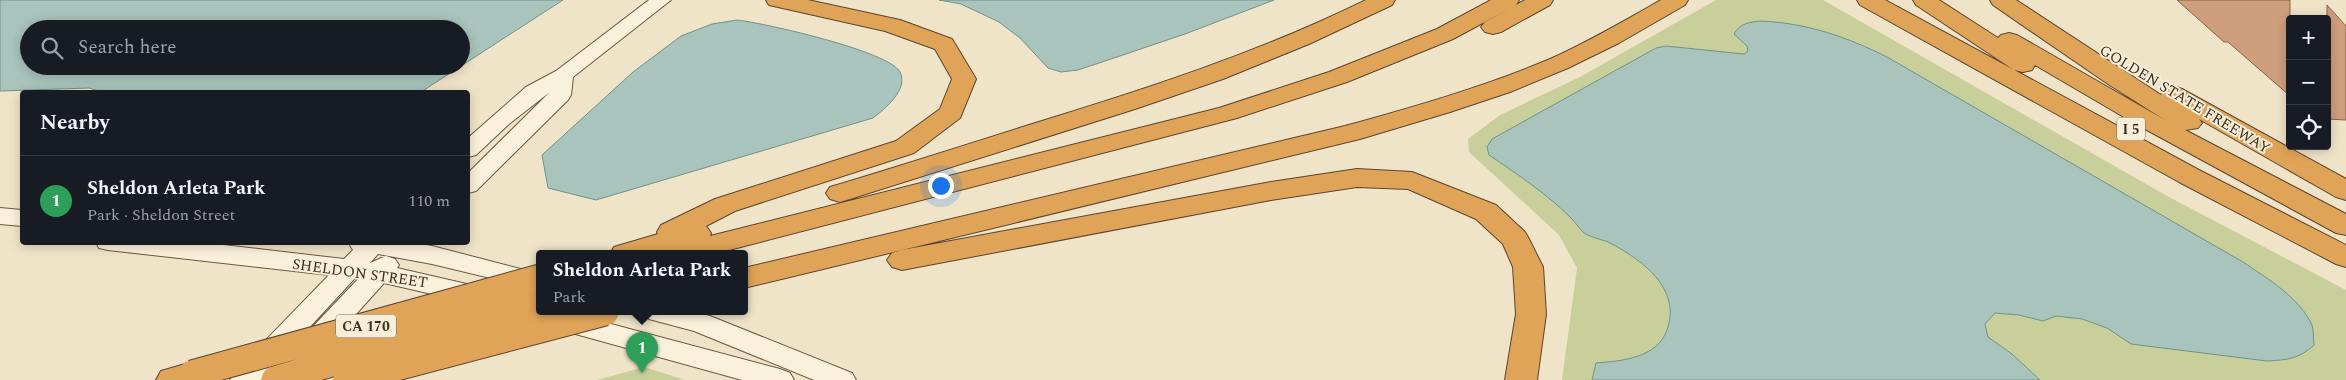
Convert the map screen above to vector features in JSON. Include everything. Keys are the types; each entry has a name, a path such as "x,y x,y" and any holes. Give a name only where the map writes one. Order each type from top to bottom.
{"highway":[{"path":"634,250 725,205 905,147 951,113 964,79 944,44 892,24 777,0"},
{"path":"640,250 843,192 1114,108 1246,61 1314,34 1384,0"},
{"path":"693,250 1228,113 1338,77 1445,34 1508,0"},
{"path":"748,269 1238,125 1352,89 1462,44 1542,0"},
{"path":"748,270 1351,133 1442,106 1512,82 1587,51 1677,0"},
{"path":"1868,0 2188,176 2346,257"},
{"name":"I 5","path":"1924,0 1997,49 2092,107 2346,244"},
{"path":"1946,0 2004,37 2143,118 2346,226"},
{"path":"2001,0 2117,79 2217,139 2346,210"},
{"name":"GOLDEN STATE FREEWAY","path":"2027,0 2131,70 2305,170 2346,190"},
{"path":"748,270 814,277 1086,224 1338,181 1357,178 1412,181 1486,212 1514,239 1528,267 1531,314 1521,380"},
{"name":"CA 170","path":"182,377 536,279"},
{"path":"240,380 536,295"},
{"path":"275,380 351,357 536,307"},
{"path":"347,380 594,315"}],"main road":[{"path":"470,148 500,119 528,97 563,75 661,0"},
{"path":"470,184 560,95 563,75"},
{"path":"0,216 20,218"},
{"name":"SHELDON STREET","path":"135,245 379,272 438,284 536,313"},
{"path":"244,380 348,269 366,245"},
{"path":"281,380 405,246"},
{"name":"SHELDON STREET","path":"405,246 536,281"},
{"name":"SHELDON STREET","path":"544,315 780,380"},
{"path":"670,315 701,323 842,380"}],"green space":[{"path":"1716,0 1823,0 2169,197 2346,290 2346,380 1562,380 1577,268 1559,235 1469,152 1468,139 1500,115 1580,77"},
{"path":"644,367 685,380 597,380"}],"water":[{"path":"0,0 563,0 470,60 470,20 20,20 20,75 447,75 424,90 96,90 89,88 0,91"},
{"path":"939,0 1274,0 1185,34 1078,70 1061,72 1048,68 1020,38 999,22 961,4"},
{"path":"737,20 798,32 874,55 891,64 900,72 902,78 899,92 873,118 596,200 548,188 542,155 633,72 681,36 712,24"},
{"path":"1761,21 1778,22 1826,32 1857,43 1887,57 2243,262 2282,289 2299,306 2312,325 2314,345 2292,358 2267,361 2131,344 2107,328 2082,319 2056,316 2043,321 2019,315 1995,313 1985,324 1988,337 2012,354 2040,380 1592,380 1596,363 1638,356 1655,347 1662,339 1667,330 1670,315 1669,301 1664,288 1645,266 1633,257 1608,242 1591,237 1583,232 1552,201 1489,155 1487,147 1492,139 1656,48 1666,46 1744,54 1748,51 1747,46 1734,34 1736,30 1742,25"}],"building":[{"path":"2177,0 2290,0 2290,15 2286,15 2286,93 2228,42 2224,42"},
{"path":"2327,5 2346,26 2346,120 2331,119 2331,15 2327,15"}],"place":[{"name":"Sheldon Arleta Park","path":"642,373"}]}
